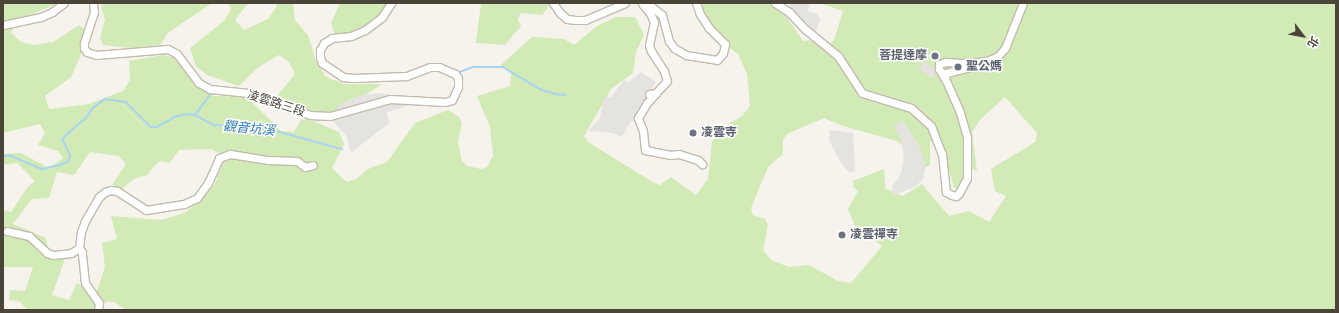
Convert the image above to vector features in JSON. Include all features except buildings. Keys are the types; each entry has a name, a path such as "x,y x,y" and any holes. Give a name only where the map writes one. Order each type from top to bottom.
{"street":[{"path":"3,25 41,17 52,12 64,3"},
{"name":"凌雲路三段","path":"93,3 94,12 84,43 84,48 87,52 96,55 168,49 177,54 199,83 210,89 250,93 310,115 330,116 390,99 445,102 452,100 458,87 458,78 455,74 439,67 430,67 406,76 353,78 343,77 322,63 320,50 324,43 332,38 351,36 365,30 382,17 391,3"},
{"path":"553,3 560,13 567,19 576,20 585,20 625,3"},
{"path":"642,3 652,7 662,15 669,41 674,48 686,55 717,60 724,53 725,44 709,28 700,14 696,3"},
{"path":"642,3 650,13 654,22 649,46 650,51 664,71 667,81 652,93 638,118 643,131 645,150 670,155 679,154 698,160 702,164"},
{"path":"775,3 789,12 805,29 838,56 862,93 911,108 930,126 942,154 946,192 956,196 967,178 967,137 960,112 939,69 939,64 946,62 961,63 987,61"},
{"path":"945,79 946,73 975,66 998,56 1005,48 1022,3"},
{"path":"98,310 99,303 85,283 82,252 79,248 81,232 85,221 99,197 110,190 117,191 146,210 184,204 197,198 208,183 218,158 230,154 269,160 297,161 305,167 313,165"},
{"path":"7,231 29,236 47,253 53,255 71,253 79,248"}],"green space":[{"path":"3,3 58,3 17,21 11,33 21,42 34,45 53,42 79,25 90,35 71,77 45,96 49,109 89,104 123,91 130,80 129,61 163,55 176,58 196,84 213,96 247,97 281,131 294,132 301,120 308,119 339,132 344,144 332,168 347,182 356,179 368,169 387,162 415,123 448,110 459,117 462,123 458,142 462,161 467,166 481,169 487,167 493,155 490,127 477,96 510,86 511,73 501,65 532,37 564,39 574,45 597,26 616,17 635,17 644,35 636,52 633,73 611,89 584,136 588,142 654,183 660,185 671,177 696,195 708,179 712,141 719,130 742,116 750,106 747,74 738,54 714,37 696,3 768,3 783,12 803,41 813,40 823,50 834,40 843,11 820,3 1336,3 1336,310 127,310 114,302 105,302 100,310 28,310 19,301 9,300 10,290 25,291 33,267 3,267 3,210 11,212 27,188 35,181 17,163 3,165 3,154 21,153 49,168 63,158 58,151 38,145 45,133 40,124 3,133","holes":["1005,97 1037,133 1035,142 991,169 995,191 1006,196 989,222 969,211 949,216 922,184 903,196 885,188 884,169 853,181 853,187 858,191 848,209 855,226 882,246 851,283 838,281 809,265 789,267 771,260 763,250 768,225 765,219 753,215 751,208 768,167 783,154 783,140 787,134 824,118 843,126 897,141 917,154 919,171 930,165 930,141 945,154 954,188 965,191 964,167 977,171 972,132 980,120","211,149 221,154 222,165 215,184 201,200 184,213 161,220 111,216 117,239 102,243 105,267 96,294 77,283 69,300 52,295 65,259 49,253 46,238 13,224 32,199 49,198 57,172 74,175 90,152 119,156 126,164 112,185 122,189 134,179 147,175 160,161 170,163 179,150"]},
{"path":"103,3 212,3 168,33 160,45 130,48 103,45 100,38 105,19 101,7"},
{"path":"228,3 248,3 235,20 244,30 268,19 277,6 275,3 293,3 295,20 308,35 316,61 326,77 344,84 382,84 330,117 280,101 278,95 295,74 289,62 279,55 257,68 239,86 207,75 196,66 190,48 224,21 231,9"},
{"path":"340,3 386,3 382,14 360,31 343,35 334,33 331,23"},
{"path":"481,3 548,3 549,6 542,15 520,13 518,20 521,26 505,45 476,43"}],"shaded area":[{"path":"790,3 810,3 807,11 817,14 820,20 816,32 789,8"},
{"path":"924,61 938,71 932,78 919,68"},
{"path":"641,72 656,82 634,118 635,121 630,122 622,137 613,133 588,131 600,118 603,100 607,96 610,98 624,80 628,83"},
{"path":"378,93 390,95 337,112 338,106 348,100 362,95"},
{"path":"391,103 414,104 387,112 389,123 352,152 349,148 347,137 334,122 334,120"},
{"path":"903,121 919,146 926,166 923,179 915,187 893,195 892,187 901,174 904,158 901,140 894,126"},
{"path":"830,130 853,133 855,171 850,173 841,163 829,140"}],"waterway":[{"path":"460,72 473,67 503,67 540,89 555,94 566,95"},
{"path":"195,115 210,95"},
{"name":"觀音坑溪","path":"3,157 9,155 42,169 60,165 69,161 70,156 63,141 64,137 86,118 93,108 105,99 126,102 151,127 157,127 175,117 186,114 195,115 214,125 269,129 342,149"}],"place":[{"name":"菩提達摩","path":"935,56"},
{"name":"聖公媽","path":"958,67"},
{"name":"凌雲寺","path":"693,133"},
{"name":"凌雲禪寺","path":"842,235"}]}
